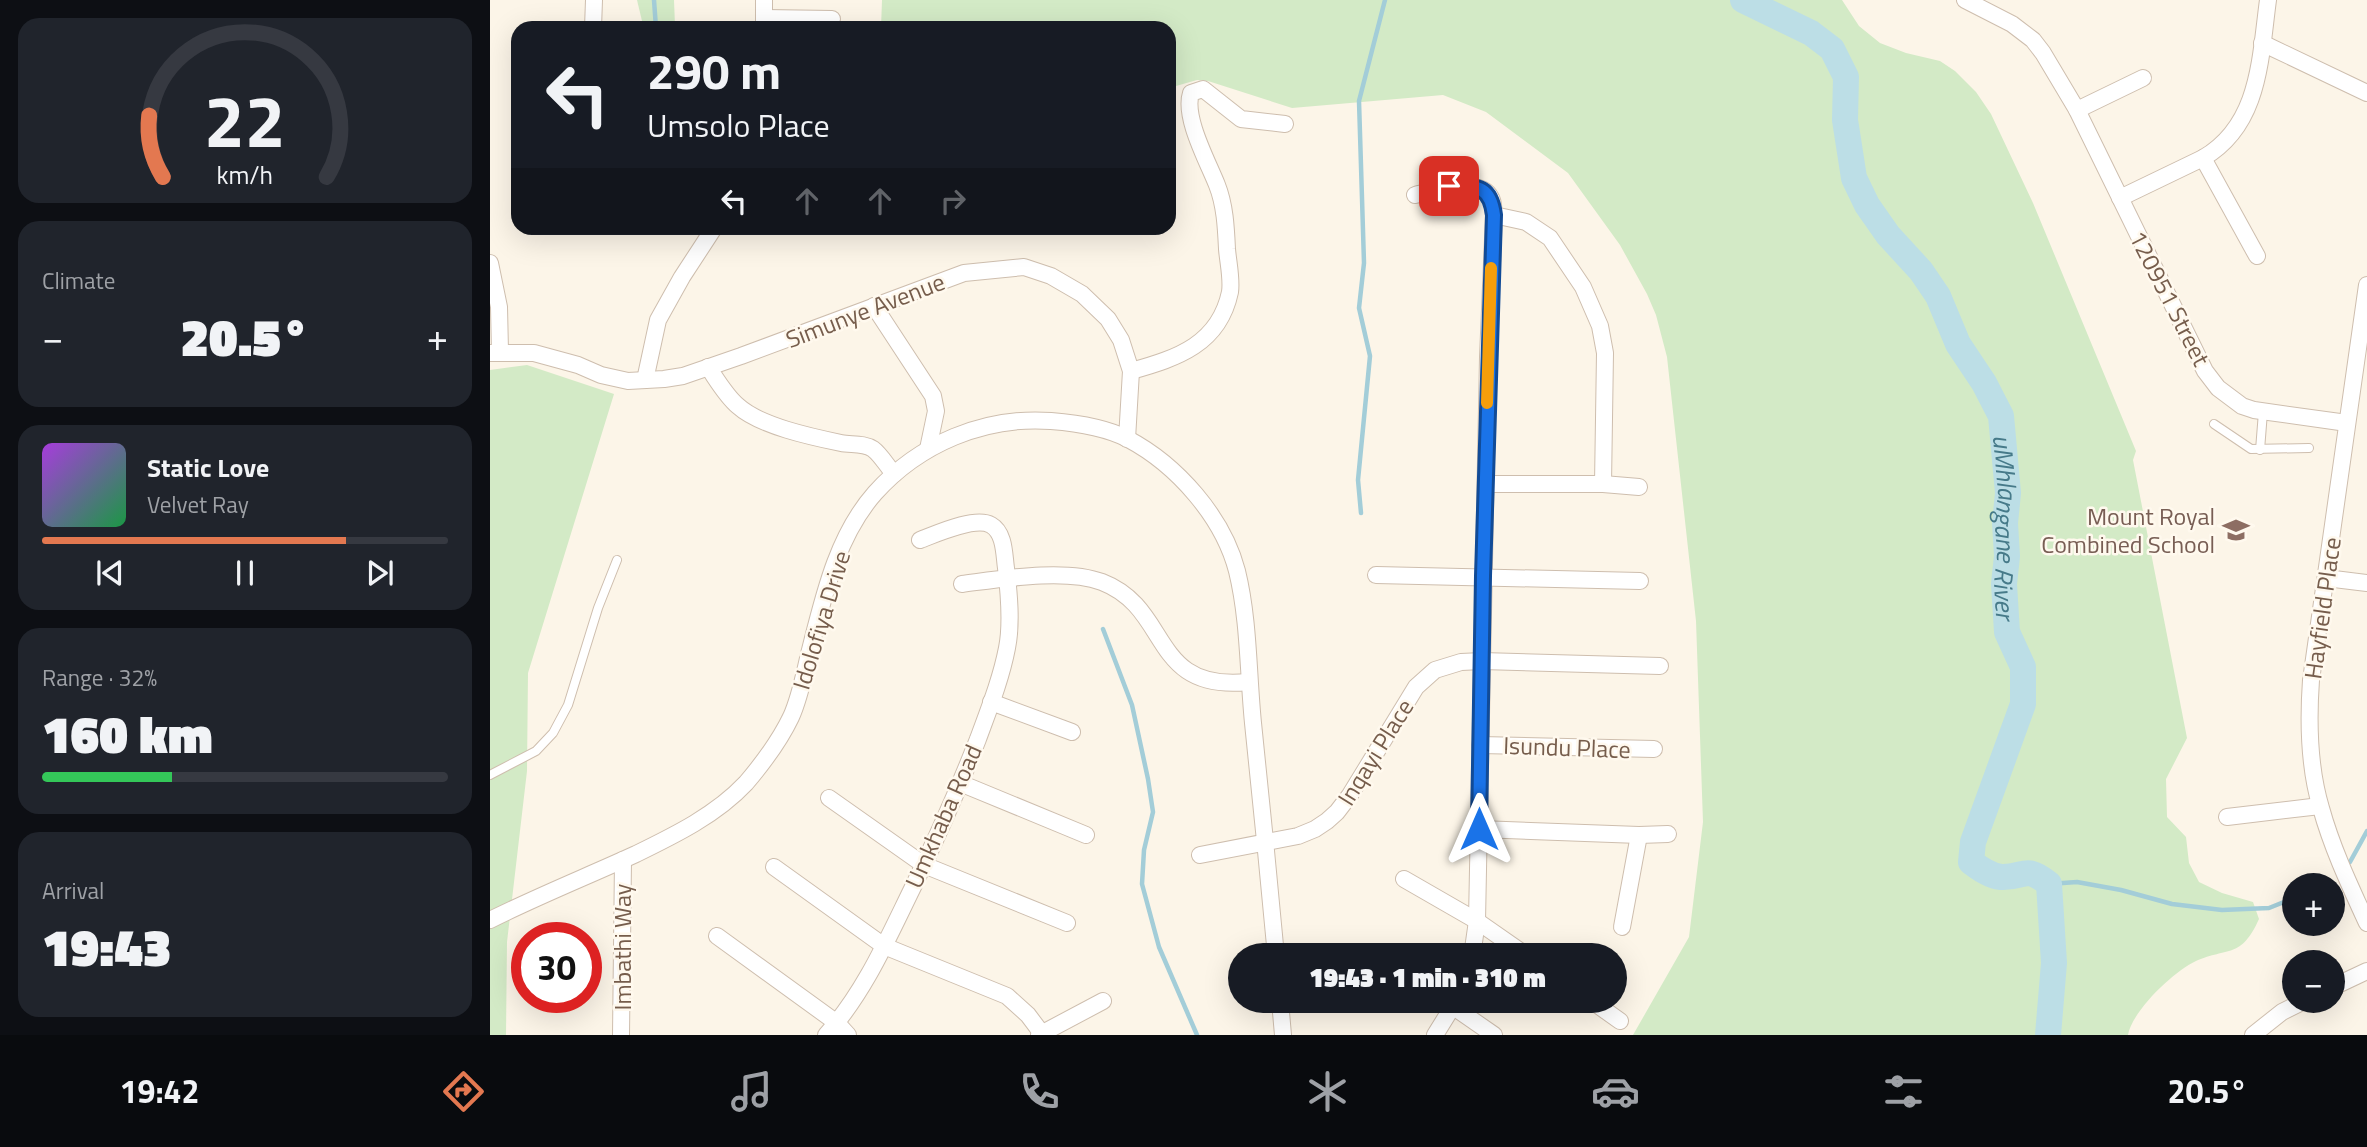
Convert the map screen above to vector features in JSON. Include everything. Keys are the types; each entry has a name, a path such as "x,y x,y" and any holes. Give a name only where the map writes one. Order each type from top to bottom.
{"street":[{"path":"593,21 594,0"},
{"path":"764,0 764,21"},
{"name":"120951 Street","path":"1965,0 2012,24 2033,40 2077,110 2206,371 2218,387 2242,406 2263,412 2347,423"},
{"path":"2119,198 2203,158 2223,144 2243,120 2254,88 2268,0"},
{"path":"798,21 832,19"},
{"path":"2262,43 2367,93"},
{"path":"2077,110 2143,78"},
{"path":"1131,371 1165,362 1203,342 1222,318 1230,289 1222,201 1190,110 1191,93 1203,89 1241,119 1285,124"},
{"path":"2203,158 2257,256"},
{"path":"1415,195 1449,186 1482,190 1492,199 1494,215 1483,576 1477,921 1474,943"},
{"path":"1494,215 1525,222 1550,238 1583,288 1600,326 1605,353 1603,484"},
{"path":"645,380 658,320 709,235"},
{"path":"490,263 495,352"},
{"name":"Simunye Avenue","path":"495,352 534,353 628,381 683,376 964,273 1024,267 1051,276 1082,293 1108,320 1121,340 1131,371 1127,439"},
{"name":"Hayfield Place","path":"2367,285 2310,698 2313,761 2320,806 2367,923"},
{"path":"874,306 933,396 936,411 928,449"},
{"path":"708,367 729,397 752,415 796,431 838,442 868,446 874,449 894,474"},
{"name":"Idolofiya Drive","path":"490,920 668,838 709,815 744,785 772,750 791,716 804,679 838,555 854,522 872,497 894,474 928,449 971,430 1025,421 1085,425 1127,439 1183,480 1215,520 1227,541 1237,571 1245,633 1275,943"},
{"path":"1486,484 1603,484 1639,487"},
{"name":"Umkhaba Road","path":"831,1029 884,946 924,865 992,702 1008,645 1007,579 1001,537 992,525 971,523 920,540"},
{"path":"962,584 1069,575 1102,582 1132,602 1150,623 1175,661 1188,673 1213,682 1248,681"},
{"path":"1376,575 1640,580"},
{"path":"2326,578 2367,583"},
{"name":"Inqayi Place","path":"1200,855 1298,836 1327,821 1350,795 1416,687 1435,670 1461,662 1482,661 1660,666"},
{"path":"992,702 1072,732"},
{"name":"Isundu Place","path":"1480,745 1654,749"},
{"path":"960,783 1086,835"},
{"path":"829,798 924,865 1067,923"},
{"path":"2227,817 2320,806"},
{"path":"1479,829 1668,834"},
{"path":"1622,928 1639,835"},
{"name":"Imbathi Way","path":"621,1035 622,860"},
{"path":"774,867 884,946 1007,996 1028,1015 1041,1035 1103,1001"},
{"path":"1404,879 1477,921 1508,943"},
{"path":"717,936 831,1029 848,1035"},
{"path":"2345,982 2367,971"},
{"path":"2253,1035 2282,1012"},
{"path":"1281,1013 1283,1035"},
{"path":"1435,1035 1447,1013"},
{"path":"1465,1013 1494,1035"},
{"path":"1609,1013 1620,1021"}],"lane":[{"path":"2260,450 2263,412"},
{"path":"2214,424 2247,448 2309,448"},
{"path":"490,775 536,751 552,733 568,705 598,608 617,559"}],"green space":[{"path":"637,0 674,0 675,21 642,21"},
{"path":"882,0 1842,0 1859,26 1880,43 1906,53 1940,61 1955,71 1976,92 1991,114 2033,203 2136,451 2133,460 2187,738 2166,779 2167,817 2186,837 2189,863 2199,882 2222,893 2253,902 2259,919 2252,932 2233,950 2196,961 2177,973 2145,1004 2131,1025 2128,1035 1633,1035 1689,937 1703,822 1696,621 1667,357 1656,315 1620,245 1568,173 1486,112 1443,95 1292,108 1208,81 1197,80 1176,86 1176,21 881,21"},
{"path":"527,365 614,394 528,673 527,771 507,942 506,1035 490,1035 490,370"}],"waterway":[{"path":"654,0 656,21"},
{"path":"1361,513 1358,480 1370,356 1359,308 1364,263 1359,101 1385,0"},
{"name":"uMhlangane River","path":"1743,0 1811,33 1832,49 1846,77 1845,120 1854,178 1867,205 1888,235 1921,271 1938,296 1958,344 1984,383 2001,416 2008,493 2004,584 2007,632 2023,667 2023,704 1973,842 1971,862 1997,876 2030,873 2049,884 2054,963 2048,1035"},
{"path":"1103,629 1132,705 1148,779 1153,812 1144,850 1142,884 1159,947 1197,1035"},
{"path":"2350,862 2367,831"},
{"path":"2049,884 2077,882 2121,890 2172,904 2222,910 2269,908 2282,903"}],"slow traffic":[{"path":"1487,403 1491,268"}],"place":[{"name":"Mount Royal Combined School","path":"2236,530"}],"route":[{"path":"1449,186 1482,190 1492,199 1494,215 1486,438 1479,829"}]}
